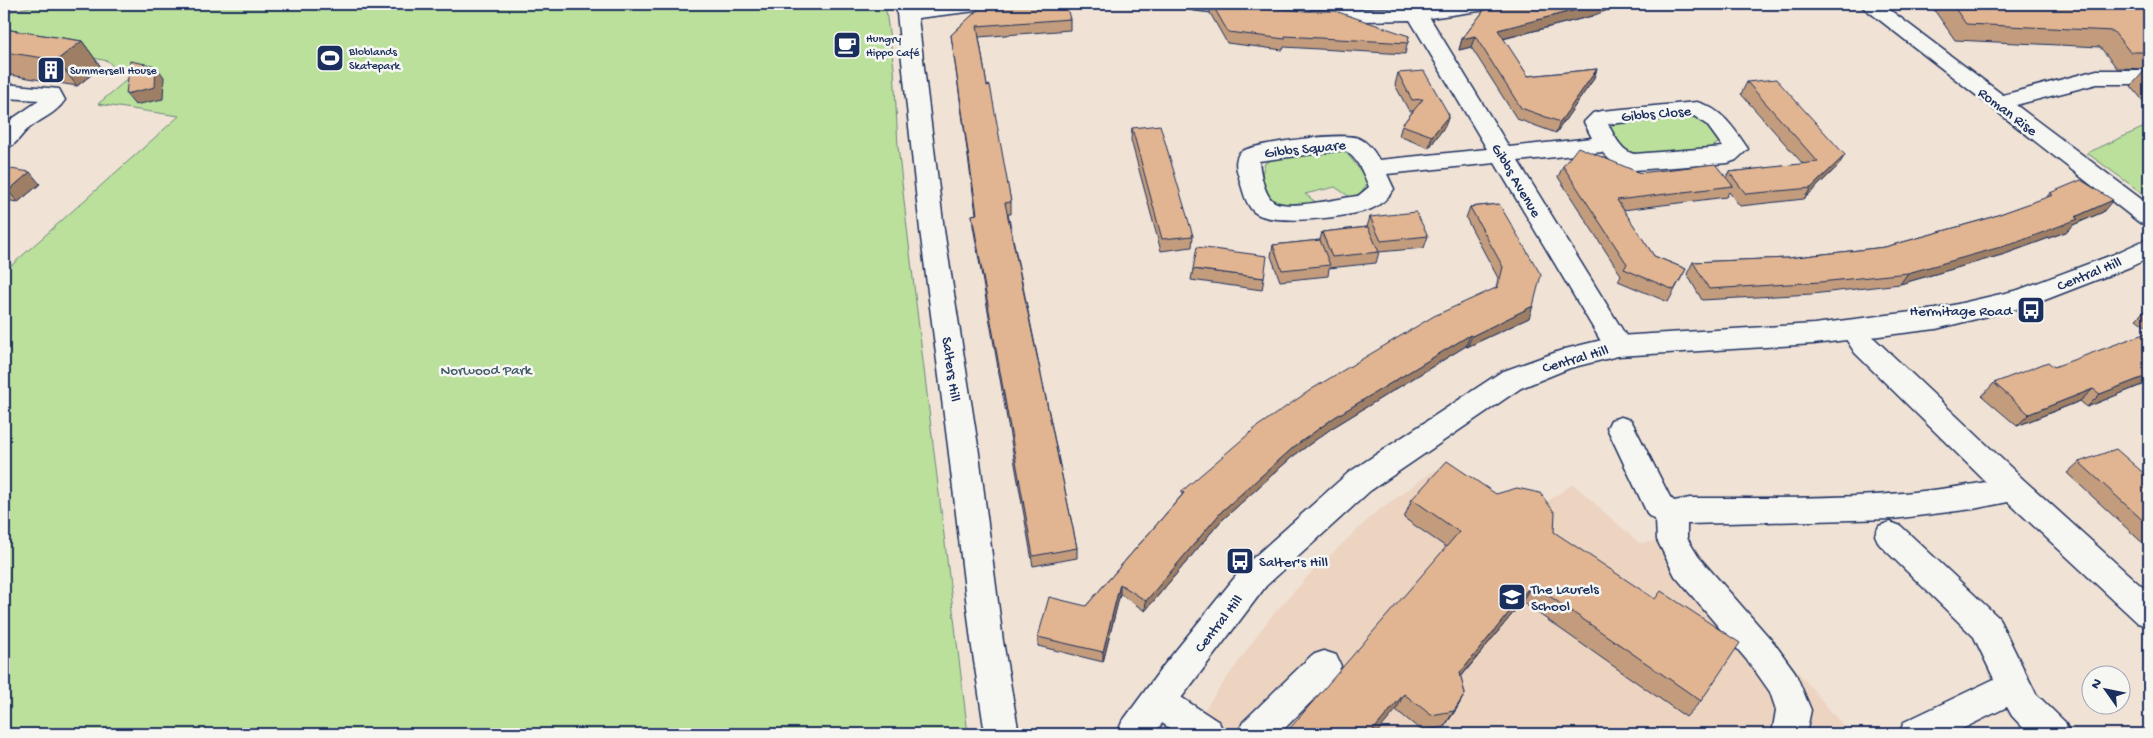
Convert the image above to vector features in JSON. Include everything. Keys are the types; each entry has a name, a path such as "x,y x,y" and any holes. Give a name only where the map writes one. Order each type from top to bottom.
{"street":[{"path":"907,8 984,4"},
{"path":"1194,4 1266,12"},
{"path":"1294,15 1368,16 1417,14 1486,4"},
{"name":"Roman Rise","path":"1869,4 2149,217"},
{"name":"Salters Hill","path":"907,8 932,230 964,446 987,641 1002,734"},
{"name":"Gibbs Avenue","path":"1417,14 1618,346"},
{"path":"1998,103 2097,77 2149,77"},
{"path":"4,91 27,91 53,96 51,103 12,120 4,142"},
{"name":"Gibbs Close","path":"1697,109 1706,112 1724,130 1736,148 1728,155 1634,162 1622,159 1607,144 1595,122 1601,118 1697,109"},
{"name":"Gibbs Square","path":"1346,142 1354,144 1361,150 1373,168 1382,189 1374,197 1363,203 1285,213 1271,211 1262,205 1247,162 1248,156 1255,153 1346,142"},
{"path":"1373,168 1607,144"},
{"name":"Central Hill","path":"1134,734 1255,576 1359,482 1511,380 1564,359 1618,346 1853,330 1936,319 2023,298 2113,264 2149,247"},
{"path":"1853,330 1865,346 2013,489 2149,613"},
{"path":"1622,428 1659,506 1670,516"},
{"path":"1792,733 1793,716 1789,695 1747,634 1680,557 1670,540 1667,526 1670,516 1679,512 1690,511 1792,510 1940,503 2013,489"},
{"path":"1890,535 1986,627 2024,704 2053,734"},
{"path":"1255,734 1324,666"},
{"path":"1916,734 2015,686"},
{"path":"1158,701 1207,734"}],"shaded area":[{"name":"The Laurels School","path":"1435,470 1476,496 1534,511 1573,484 1639,543 1686,538 1850,734 1187,734 1269,619 1308,576 1376,512"}],"green space":[{"name":"Norwood Park","path":"42,4 885,4 894,68 898,146 907,228 968,734 4,734 4,272 179,116 98,104 136,72 116,70 108,61 4,40 4,13"},
{"path":"1692,114 1700,117 1721,141 1712,147 1650,156 1629,152 1622,148 1611,128 1614,124"},
{"path":"2149,125 2149,198 2087,153"},
{"path":"1338,148 1345,151 1367,179 1367,184 1360,194 1350,197 1335,187 1305,194 1317,203 1278,208 1267,202 1262,174 1265,163 1281,156"}],"building":[{"path":"984,4 1066,4 1070,19 977,26 987,86 990,85 1011,202 1005,203 1077,548 1033,556 972,215 977,214 951,35"},
{"path":"1212,4 1305,11 1335,11 1409,36 1408,43 1285,36 1285,39 1228,32"},
{"path":"1489,4 1599,4 1498,30 1528,76 1597,69 1560,122 1521,108 1475,36 1462,39"},
{"path":"1952,4 2149,4 2149,52 2130,52 2113,31 1966,24"},
{"path":"4,29 82,41 57,60 4,52"},
{"path":"130,61 156,66 155,87 126,94"},
{"path":"1424,71 1449,115 1432,136 1402,125 1423,99 1412,100 1398,73"},
{"path":"1776,79 1845,155 1811,188 1746,194 1729,172 1818,162 1747,82"},
{"path":"1160,125 1193,236 1162,239 1132,128"},
{"path":"1578,147 1640,173 1715,164 1733,186 1617,200 1654,256 1686,269 1674,290 1624,269 1627,264 1563,166"},
{"path":"4,168 30,172 8,191 4,190"},
{"path":"2081,180 2113,200 2075,217 2078,219 2015,243 1908,273 1820,282 1709,289 1693,262 1788,258 1885,247 1986,219 2053,195 2050,193"},
{"path":"1499,204 1541,275 1533,306 1472,336 1470,335 1335,417 1295,446 1222,511 1146,601 1120,584 1103,652 1038,637 1049,597 1086,606 1184,493 1182,491 1258,426 1312,389 1434,316 1498,287 1503,267 1470,207"},
{"path":"1416,212 1428,236 1381,241 1370,217"},
{"path":"1368,227 1379,252 1332,257 1322,232"},
{"path":"1320,240 1330,265 1282,270 1273,245"},
{"path":"1197,247 1267,256 1264,278 1193,269"},
{"path":"2149,332 2149,375 2100,394 2093,389 2029,414 1994,383 2048,362 2054,367"},
{"path":"2116,449 2149,478 2149,526 2079,462"},
{"path":"1447,461 1496,494 1517,488 1540,493 1555,513 1554,532 1655,599 1661,591 1740,643 1701,701 1532,584 1460,673 1465,694 1454,711 1431,715 1404,694 1370,734 1285,734 1459,532 1412,499"}],"place":[{"name":"Hungry Hippo Café","path":"847,45"},
{"name":"Bloblands Skatepark","path":"330,58"},
{"name":"Summersell House","path":"51,70"},
{"name":"Hermitage Road","path":"2031,310"},
{"name":"Salter's Hill","path":"1240,561"},
{"name":"The Laurels School","path":"1512,597"}]}
